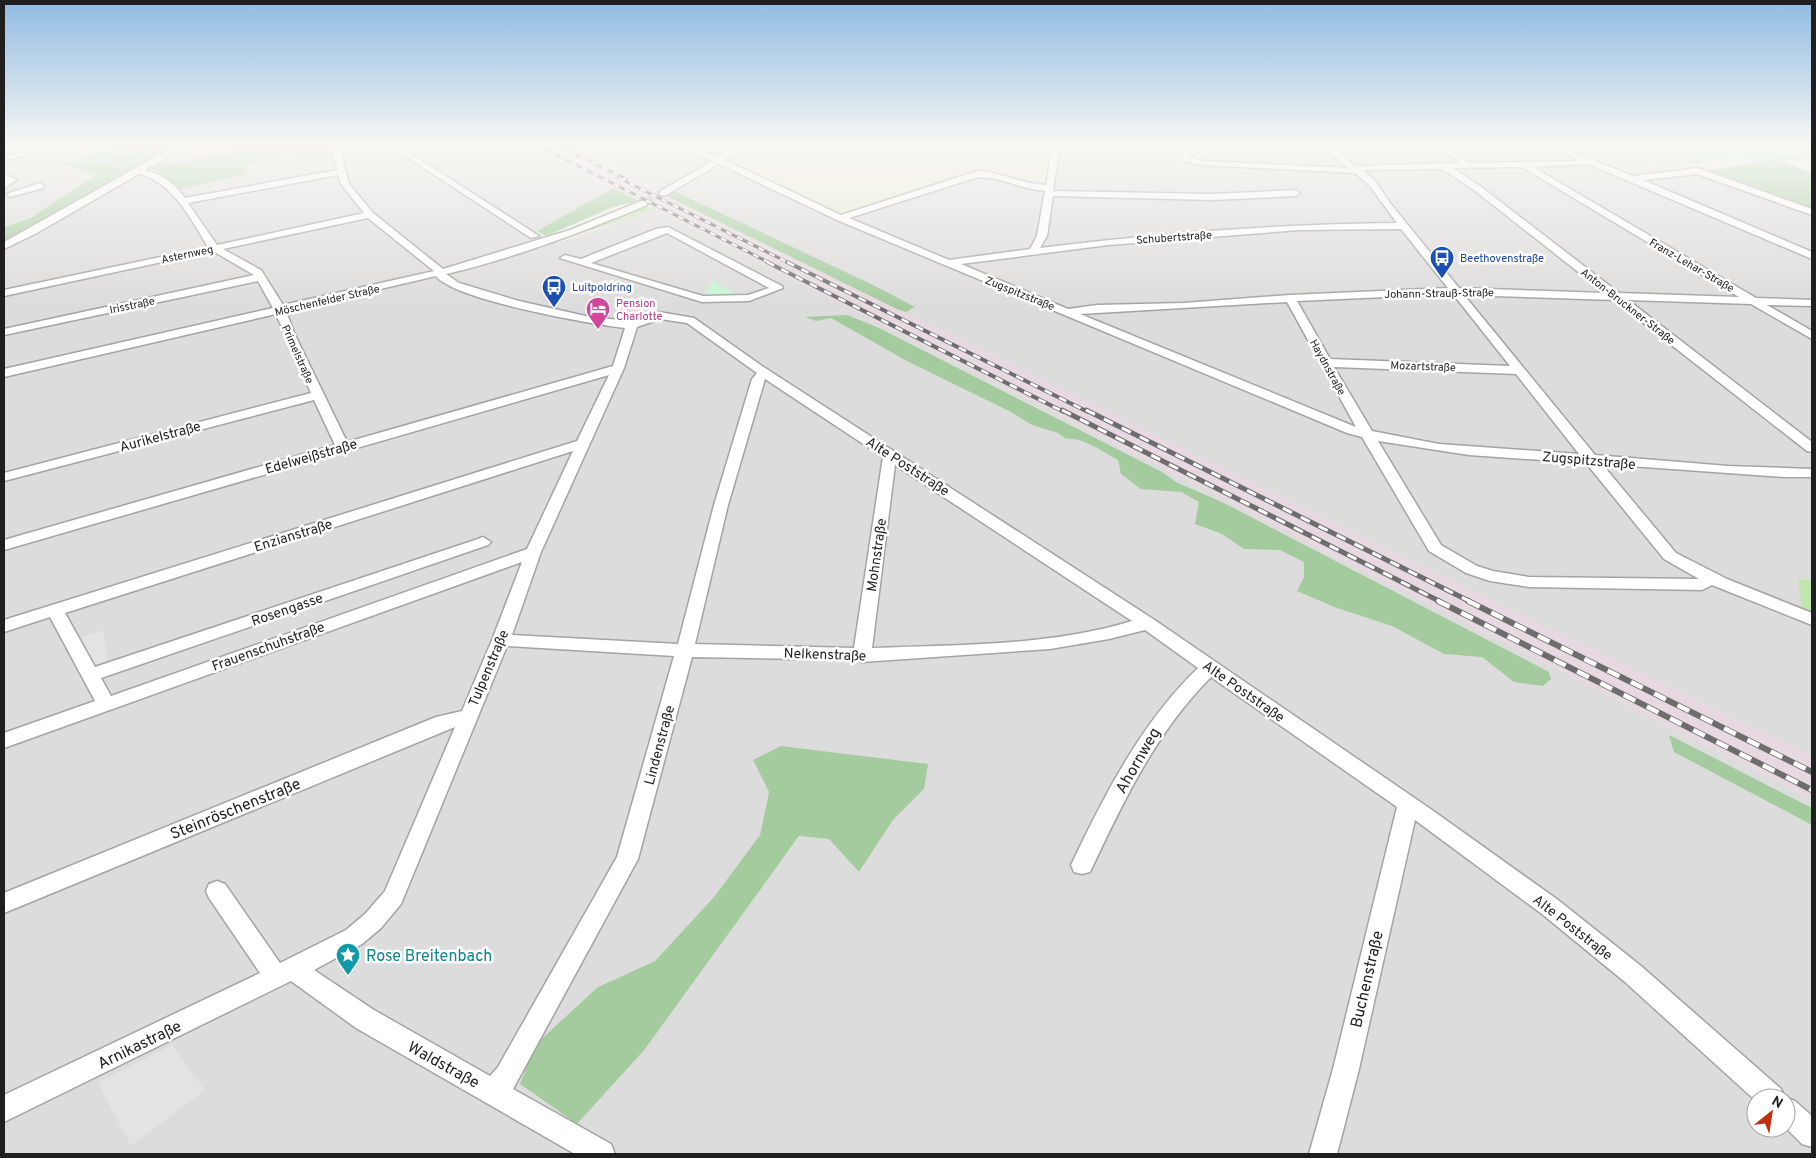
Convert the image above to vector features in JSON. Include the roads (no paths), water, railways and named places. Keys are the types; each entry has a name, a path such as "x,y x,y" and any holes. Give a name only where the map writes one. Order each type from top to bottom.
{"street":[{"path":"4,246 88,200"},
{"path":"183,201 188,200"},
{"path":"358,200 370,215 420,254 445,279 462,288 516,304 590,320 632,325 659,316 671,316 690,320"},
{"path":"473,200 549,252"},
{"name":"Zugspitzstraße","path":"802,200 947,263 1367,435 1408,444 1591,460 1742,472 1812,473"},
{"path":"840,218 896,200"},
{"path":"1033,252 1042,236 1046,200"},
{"path":"1386,200 1456,291 1670,556 1711,578 1812,619"},
{"name":"Anton-Bruckner-Straße","path":"1492,200 1812,448"},
{"name":"Franz-Lehar-Straße","path":"1584,200 1812,336"},
{"path":"1684,200 1812,256"},
{"path":"1779,200 1812,212"},
{"name":"Primelstraße","path":"183,201 214,248 254,269 276,300 279,311 317,395 343,447"},
{"name":"Möschenfelder Straße","path":"4,373 441,273 533,241 610,218 644,203"},
{"name":"Asternweg","path":"4,293 370,215"},
{"name":"Schubertstraße","path":"947,263 1108,242 1288,228 1406,226"},
{"path":"564,258 702,299 749,298 778,288 668,230 659,231 581,263"},
{"name":"Irisstraße","path":"4,332 261,278"},
{"name":"Johann-Strauß-Straße","path":"1067,312 1097,308 1184,306 1290,298 1456,291 1812,303"},
{"name":"Haydnstraße","path":"1290,298 1367,435"},
{"name":"Alte Poststraße","path":"690,320 764,372 1147,623 1408,804 1550,907 1633,974 1761,1088"},
{"name":"Tulpenstraße","path":"283,973 354,937 373,921 392,897 501,640 533,552 618,368 632,325"},
{"name":"Mozartstraße","path":"1327,363 1520,370"},
{"name":"Edelweißstraße","path":"4,545 618,368"},
{"name":"Lindenstraße","path":"494,1092 507,1076 627,859 686,649 721,505 758,379 764,372"},
{"name":"Aurikelstraße","path":"4,477 317,395"},
{"path":"1367,435 1435,548 1453,562 1486,576 1518,582 1627,585 1702,585 1711,578"},
{"name":"Enzianstraße","path":"4,626 582,444"},
{"name":"Mohnstraße","path":"862,656 890,454"},
{"name":"Rosengasse","path":"91,675 483,542"},
{"name":"Frauenschuhstraße","path":"4,741 533,552"},
{"path":"55,610 106,704"},
{"name":"Nelkenstraße","path":"501,640 862,656 964,651 1081,641 1147,623"},
{"name":"Ahornweg","path":"1082,865 1128,773 1158,723 1210,667"},
{"name":"Steinröschenstraße","path":"4,903 443,722 467,717"},
{"name":"Buchenstraße","path":"1323,1154 1346,1069 1408,804"},
{"path":"217,891 270,967 283,973"},
{"name":"Waldstraße","path":"283,973 348,1008 601,1154"},
{"name":"Arnikastraße","path":"4,1108 283,973"},
{"path":"1796,1119 1812,1134"}],"tunnel":[{"path":"644,203 650,200"}],"railway":[{"path":"646,200 770,263"},
{"path":"663,200 787,262"},
{"path":"767,262 1064,412"},
{"path":"787,262 1088,412"},
{"path":"1062,410 1441,602"},
{"path":"1086,410 1471,602"},
{"path":"1438,601 1812,790"},
{"path":"1468,601 1812,772"}],"place":[{"name":"Beethovenstraße","path":"1442,279"},
{"name":"Luitpoldring","path":"554,308"},
{"name":"Pension Charlotte","path":"598,330"},
{"name":"Rose Breitenbach","path":"348,976"}]}
